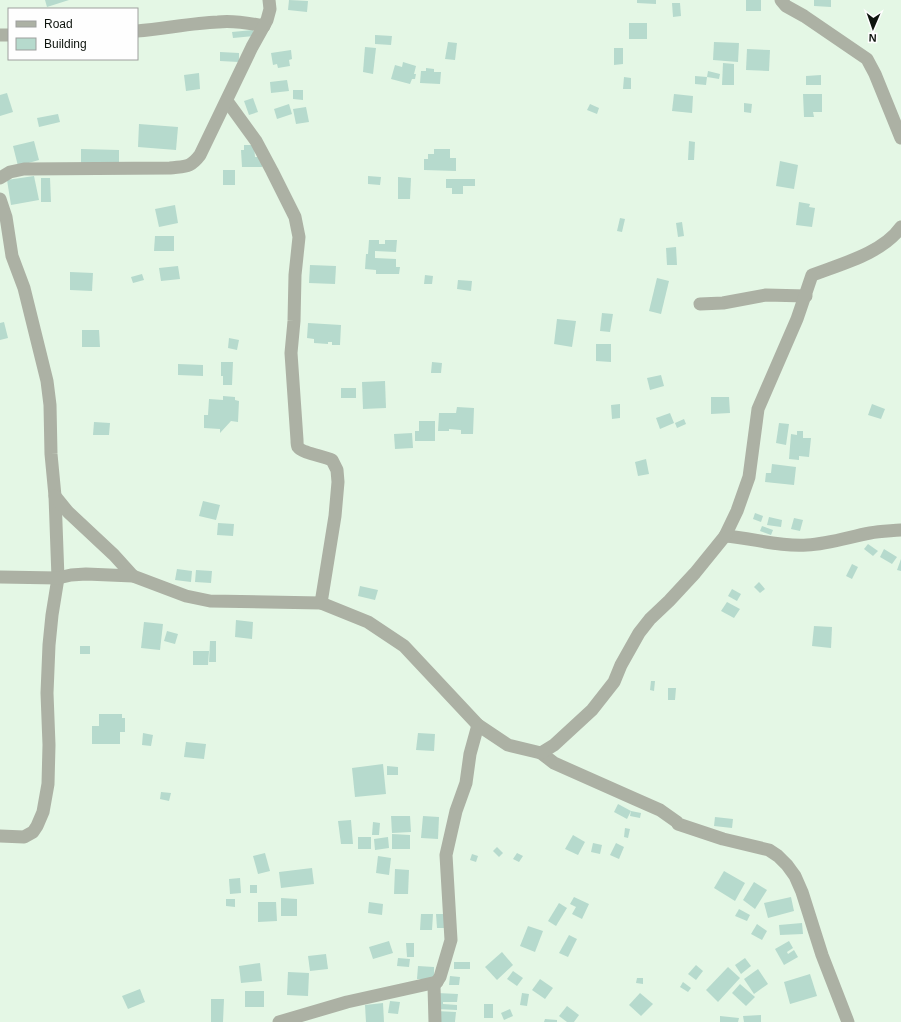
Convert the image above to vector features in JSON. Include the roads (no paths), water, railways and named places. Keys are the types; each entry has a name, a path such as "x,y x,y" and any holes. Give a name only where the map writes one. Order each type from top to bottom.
{"street":[{"path":"0,178 10,172 24,170 170,168 187,166 193,163 200,155 252,47 267,20 270,9 270,0"},
{"path":"781,0 786,6 804,16 866,59 875,74 901,138"},
{"path":"138,31 218,22 242,22 264,26"},
{"path":"227,101 256,141 272,171 295,217 299,237 295,275 294,321 291,353 297,440 299,447 304,451 332,460 337,470 338,482 335,516 321,604"},
{"path":"0,199 6,217 12,256 24,288 47,380 50,405 51,454 55,496 58,578 49,645 47,693 49,753 48,784 43,812 33,832 24,837 0,836"},
{"path":"541,753 554,745 592,710 614,682 638,633 650,618 669,601 725,536 737,511 749,477 758,408 797,319 812,275 858,258 895,236 901,227"},
{"path":"700,304 723,303 766,295 806,296"},
{"path":"55,496 68,512 114,555 133,576"},
{"path":"725,536 748,538 780,544 806,545 821,544 872,532 901,530"},
{"path":"0,577 58,578 86,574 133,576 186,596 210,601 321,604 368,622 404,646 478,724 508,745 541,753 554,763 660,810 678,824 723,839 769,850 778,856 795,876 802,892 822,955 848,1022"},
{"path":"435,1022 434,986 437,982 451,940 446,855 456,811 466,783 470,754 478,724"},
{"path":"279,1022 301,1019 347,1002 437,982"}]}
